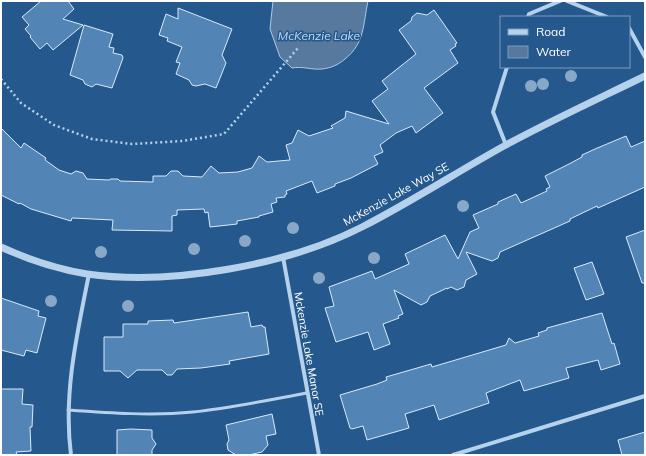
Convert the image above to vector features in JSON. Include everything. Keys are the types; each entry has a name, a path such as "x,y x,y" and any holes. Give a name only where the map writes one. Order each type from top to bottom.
{"street":[{"path":"528,16 529,14 560,1"},
{"path":"567,1 604,16"},
{"path":"630,30 645,57"},
{"path":"506,145 494,112 507,68"},
{"name":"McKenzie Lake Way SE","path":"1,248 46,265 89,274 121,277 169,276 227,269 283,256 323,244 362,227 506,145 645,76"},
{"name":"Mckenzie Lake Manor SE","path":"283,256 319,455"},
{"path":"71,455 68,410 72,369 89,274"},
{"path":"453,455 645,396"}],"lane":[{"path":"68,410 138,413 192,412 307,393"}],"path":[{"path":"1,79 21,103 54,125 92,139 132,144 182,141 224,134 298,48"}],"water":[{"name":"McKenzie Lake","path":"273,1 368,1 360,40 352,53 334,66 322,69 300,67 292,68 280,57 270,29"}],"building":[{"path":"41,1 68,1 74,9 63,19 83,25 53,50 47,43 40,49 25,29 29,25 22,17"},
{"path":"178,8 232,29 222,55 226,63 216,88 205,84 196,86 192,85 189,80 176,74 180,63 176,62 182,47 167,41 168,38 159,35 166,14 178,19"},
{"path":"434,10 457,43 455,44 456,46 450,50 458,63 424,88 443,113 416,133 412,126 396,133 380,145 383,152 374,156 378,164 351,178 335,184 335,186 317,193 312,181 286,191 287,194 285,197 276,198 277,202 271,204 273,212 259,217 237,221 237,224 210,227 208,212 205,213 204,209 177,210 177,215 172,216 172,231 112,230 113,220 72,218 71,221 31,209 1,195 1,128 21,148 24,143 46,158 45,160 59,170 71,174 76,171 83,173 87,179 118,179 120,181 153,182 153,176 166,176 171,171 178,171 183,176 202,177 211,166 219,173 238,172 252,168 259,156 267,162 290,160 286,145 292,143 298,130 309,136 333,128 331,126 345,118 346,111 389,124 372,101 388,89 382,81 416,54 399,30 411,21 412,17 417,13 427,15"},
{"path":"84,25 113,34 109,47 114,48 113,53 122,55 123,58 112,88 96,84 92,87 85,84 83,80 70,75"},
{"path":"626,136 631,147 645,141 645,187 598,208 597,206 570,219 570,221 500,252 498,258 492,261 466,252 477,274 466,280 464,287 457,290 451,287 447,288 430,296 427,302 421,305 394,290 403,314 398,316 399,318 383,324 390,344 374,350 368,332 336,342 325,308 334,306 329,287 372,271 375,279 409,264 405,254 445,235 458,259 470,232 479,228 473,215 516,194 521,203 547,191 546,189 550,187 545,176 582,157 582,155"},
{"path":"645,230 645,283 642,283 626,237"},
{"path":"592,262 604,294 586,300 574,268"},
{"path":"1,298 39,311 38,316 46,318 37,353 26,350 24,356 1,350"},
{"path":"248,312 251,327 262,325 265,327 269,354 229,361 230,364 201,368 177,369 172,375 167,375 162,370 137,370 128,378 120,371 104,371 104,337 123,337 123,324 148,324 148,321 173,320 174,323"},
{"path":"602,313 612,344 614,343 620,364 601,370 598,360 566,368 569,378 524,391 520,380 486,393 489,403 439,420 434,405 405,414 409,428 367,440 363,426 352,429 350,428 340,395 377,384 387,380 386,377 431,364 432,367 506,345 509,338 515,343 539,336 538,333 547,330 547,328"},
{"path":"1,389 23,389 22,404 33,405 32,427 30,427 31,451 16,452 17,455 1,455"},
{"path":"272,414 276,434 266,436 268,445 262,452 249,455 236,455 228,450 227,444 229,440 226,425"},
{"path":"117,430 152,430 152,438 156,444 152,450 152,455 117,455"},
{"path":"645,432 645,455 622,455 618,440"}]}
